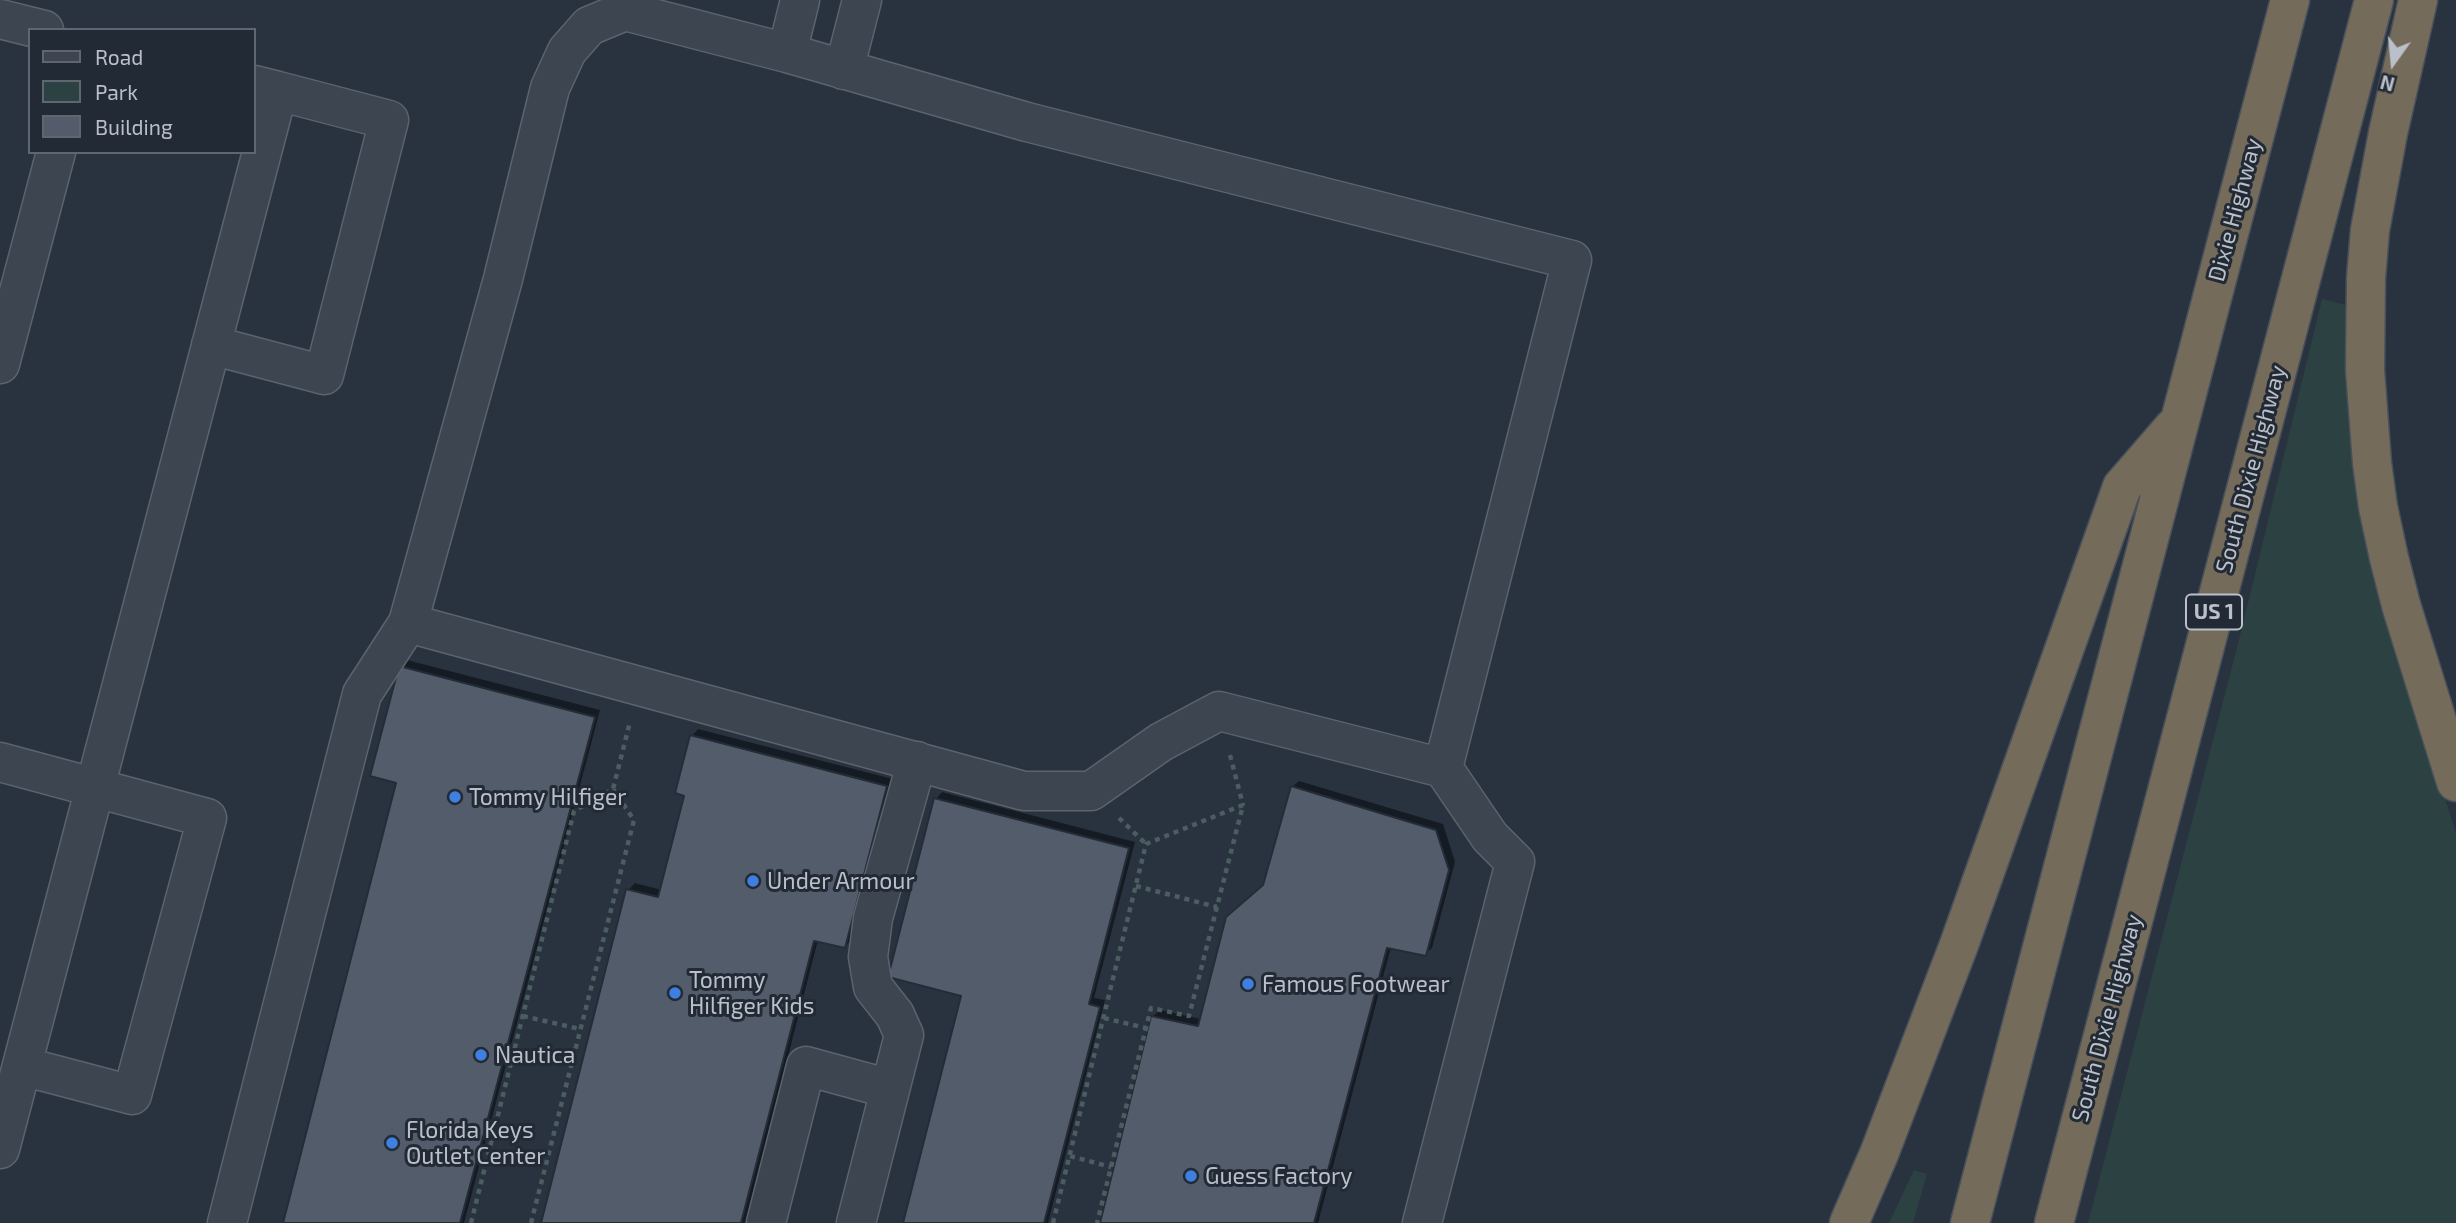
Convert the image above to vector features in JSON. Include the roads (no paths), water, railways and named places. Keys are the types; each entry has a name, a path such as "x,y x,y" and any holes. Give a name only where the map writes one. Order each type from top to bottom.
{"highway":[{"name":"Dixie Highway","path":"2180,420 2290,0"},
{"name":"South Dixie Highway","path":"2053,1223 2374,0"},
{"path":"2418,0 2388,133 2370,230 2366,278 2365,370 2372,463 2389,558 2456,782"},
{"path":"1849,1223 1879,1154 1960,942 2122,487 2180,420"},
{"path":"1970,1223 2180,420"}],"lane":[{"path":"787,53 800,0"},
{"path":"844,69 862,0"},
{"path":"227,1223 362,695 408,623 503,279 550,88 567,51 589,26 625,11 787,53 1027,122 1572,260 1443,768"},
{"path":"0,19 36,28"},
{"path":"211,345 324,374 389,120 266,88 256,135"},
{"path":"0,364 9,295 55,154"},
{"path":"0,1149 211,345 252,154"},
{"path":"408,623 1024,791 1091,791 1161,742 1219,711 1443,768 1490,836 1515,862 1422,1223"},
{"path":"856,1223 904,1035 895,1015 873,987 869,957 873,918 917,761"},
{"path":"0,762 207,818 132,1096 22,1066"},
{"path":"766,1223 806,1066 890,1089"}],"place":[{"name":"Tommy Hilfiger","path":"455,797"},
{"name":"Under Armour","path":"753,881"},
{"name":"Famous Footwear","path":"1248,984"},
{"name":"Tommy Hilfiger Kids","path":"675,993"},
{"name":"Nautica","path":"481,1055"},
{"name":"Florida Keys Outlet Center","path":"392,1143"},
{"name":"Guess Factory","path":"1191,1176"}]}
